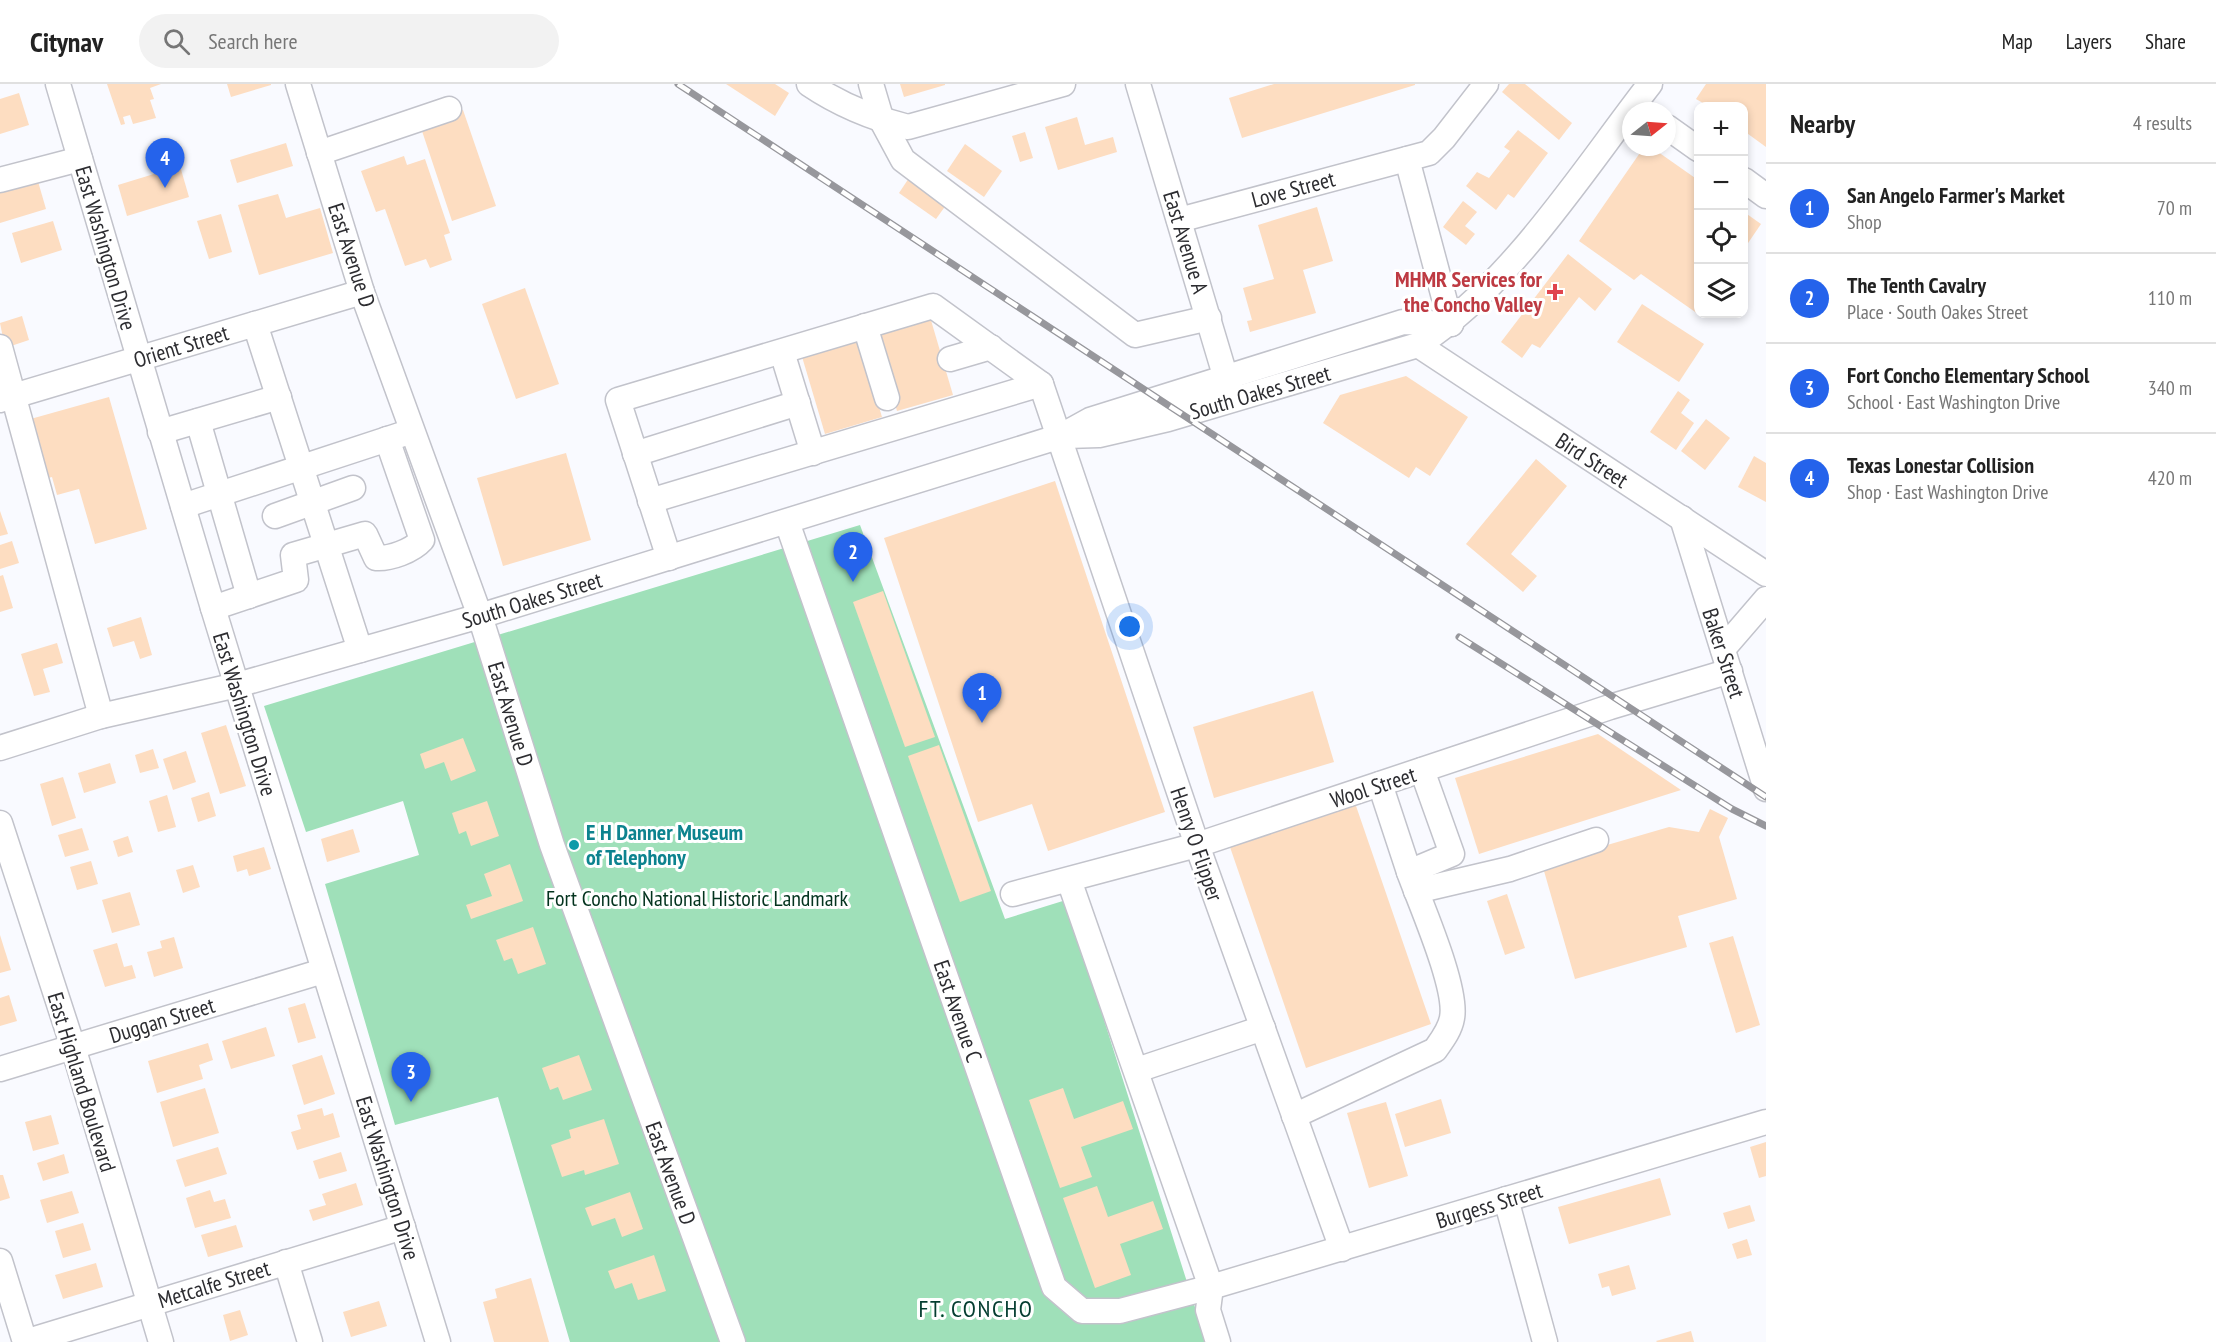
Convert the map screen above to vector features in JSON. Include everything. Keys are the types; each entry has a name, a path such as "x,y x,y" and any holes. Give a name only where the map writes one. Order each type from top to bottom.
{"street":[{"name":"East Washington Drive","path":"58,84 213,608 438,1342"},
{"name":"East Avenue D","path":"298,84 362,292 480,616 552,845 733,1342"},
{"path":"809,84 835,101 882,121 908,127 1063,84"},
{"path":"871,84 882,121 903,160 1135,335 1209,318"},
{"name":"East Avenue A","path":"1138,84 1233,401"},
{"name":"Love Street","path":"1179,220 1428,153 1444,138 1486,84"},
{"name":"South Oakes Street","path":"1642,102 1650,84"},
{"path":"319,153 449,109"},
{"name":"South Oakes Street","path":"1061,436 1099,435 1233,401 1418,345 1451,324 1507,269 1622,129"},
{"path":"1676,133 1694,146"},
{"path":"0,180 80,159"},
{"path":"1407,159 1451,324"},
{"path":"1748,183 1766,196"},
{"name":"Orient Street","path":"7,398 362,292"},
{"path":"669,558 618,400 933,306 1041,384"},
{"name":"South Oakes Street","path":"0,748 101,716 237,685 480,616 1061,436 1090,420 1403,322 1451,324"},
{"path":"255,324 360,650"},
{"path":"865,326 886,398"},
{"name":"Bird Street","path":"1418,345 1766,574"},
{"path":"0,347 7,398 101,716"},
{"path":"950,359 991,347"},
{"path":"782,352 813,453"},
{"path":"650,501 1041,384"},
{"name":"Henry O Flipper","path":"1041,384 1061,436 1197,845 1342,1249"},
{"path":"160,432 279,397"},
{"path":"635,454 798,403"},
{"path":"198,421 249,596"},
{"path":"183,506 413,430"},
{"path":"387,439 422,540"},
{"path":"275,516 353,488"},
{"name":"Baker Street","path":"1682,518 1766,789"},
{"name":"East Avenue C","path":"787,522 1054,1287 1082,1311 1120,1311 1211,1287"},
{"path":"213,608 296,580 293,555 365,534 376,558 383,559 410,550 422,540 449,531"},
{"path":"1727,660 1766,599"},
{"name":"Wool Street","path":"1013,894 1197,845 1610,707 1727,660"},
{"path":"1413,882 1452,854 1422,770"},
{"path":"1294,1116 1435,1050 1448,1031 1453,1016 1450,989 1380,784"},
{"name":"East Highland Boulevard","path":"0,823 73,1047 161,1342"},
{"path":"1413,882 1510,868 1596,840"},
{"path":"1069,880 1211,1287 1208,1310 1218,1342"},
{"name":"Duggan Street","path":"0,1069 323,971"},
{"path":"1137,1070 1263,1028"},
{"name":"Burgess Street","path":"1211,1287 1766,1122"},
{"path":"1506,1199 1545,1342"},
{"name":"Metcalfe Street","path":"25,1342 403,1227"},
{"path":"0,1261 25,1342"},
{"path":"286,1262 310,1342"}],"green space":[{"name":"Fort Concho National Historic Landmark","path":"860,525 1005,919 1066,900 1206,1342 570,1342 498,1097 395,1125 325,884 419,855 403,801 306,832 264,706"}],"building":[{"path":"107,84 161,84 150,88 154,99 150,100 156,118 133,124 130,115 123,117 125,124 121,125"},
{"path":"227,84 271,84 271,85 231,97"},
{"path":"726,84 775,84 789,93 775,116"},
{"path":"900,84 945,84 945,85 904,97"},
{"path":"1274,84 1415,85 1242,138 1229,98"},
{"path":"1509,84 1525,84 1572,123 1559,140 1502,92"},
{"path":"1706,84 1766,84 1766,147 1748,134 1748,102 1701,102 1696,99"},
{"path":"19,93 29,125 0,134 0,99"},
{"path":"463,110 496,206 452,221 420,125"},
{"path":"1077,117 1085,145 1113,137 1117,152 1058,170 1045,127"},
{"path":"1518,130 1548,153 1514,198 1508,194 1496,210 1466,186 1477,172 1489,178 1510,151 1504,147"},
{"path":"1025,132 1033,158 1020,162 1012,136"},
{"path":"286,143 293,166 237,183 230,160"},
{"path":"965,144 1002,171 984,197 947,171"},
{"path":"404,156 407,165 425,159 450,233 444,235 452,260 430,268 426,259 405,266 385,209 376,212 361,171"},
{"path":"1638,156 1664,156 1694,177 1694,311 1641,274 1634,280 1579,241"},
{"path":"180,166 189,197 127,216 118,185"},
{"path":"911,175 949,201 936,219 899,193"},
{"path":"37,178 46,209 0,223 0,192"},
{"path":"278,194 286,218 320,208 333,253 259,275 238,205"},
{"path":"1463,201 1477,212 1465,226 1475,234 1466,245 1443,227"},
{"path":"1317,207 1333,261 1303,270 1316,313 1250,332 1247,321 1252,320 1243,288 1274,279 1258,225"},
{"path":"221,214 232,252 209,259 197,221"},
{"path":"1748,215 1761,224 1748,243"},
{"path":"53,221 62,250 21,263 12,233"},
{"path":"1568,254 1612,289 1595,311 1579,297 1540,348 1532,344 1522,358 1501,342"},
{"path":"525,288 559,384 516,399 482,304"},
{"path":"1642,304 1704,344 1679,382 1617,342"},
{"path":"928,310 953,395 897,411 872,326"},
{"path":"22,316 29,340 5,348 0,323"},
{"path":"857,333 882,417 825,434 800,350"},
{"path":"1406,376 1468,417 1430,476 1416,467 1409,478 1323,423 1340,395"},
{"path":"1678,391 1690,400 1681,413 1694,423 1676,450 1650,432"},
{"path":"109,397 147,529 95,544 79,489 57,495 52,477 44,479 27,420"},
{"path":"1706,419 1730,438 1705,470 1681,451"},
{"path":"566,453 591,540 503,566 477,478"},
{"path":"1754,456 1766,463 1766,502 1738,487"},
{"path":"1536,459 1567,486 1511,554 1537,576 1523,592 1466,544"},
{"path":"1055,481 1165,812 1048,851 1032,804 978,822 884,538"},
{"path":"0,511 8,534 0,536"},
{"path":"12,541 19,563 0,569 0,545"},
{"path":"3,575 13,608 0,612 0,576"},
{"path":"883,591 935,737 905,747 853,602"},
{"path":"141,617 152,655 140,659 134,641 113,647 107,628"},
{"path":"57,643 63,663 43,669 50,692 34,696 21,654"},
{"path":"1313,691 1334,762 1214,798 1193,727"},
{"path":"226,725 246,786 220,794 201,733"},
{"path":"1598,734 1681,790 1479,854 1455,778"},
{"path":"463,738 476,771 451,781 444,762 425,769 420,754"},
{"path":"939,745 991,891 960,902 908,756"},
{"path":"153,749 159,768 140,773 135,755"},
{"path":"186,751 196,782 173,790 163,759"},
{"path":"110,763 116,783 84,793 78,773"},
{"path":"63,777 76,818 52,826 40,784"},
{"path":"209,792 216,816 198,822 191,798"},
{"path":"167,795 176,827 158,832 149,801"},
{"path":"487,801 499,836 471,846 466,831 459,834 452,813"},
{"path":"1355,803 1431,1024 1306,1068 1230,847"},
{"path":"1710,809 1728,818 1719,837 1737,899 1678,916 1687,947 1575,979 1542,864 1669,827 1699,832"},
{"path":"82,828 89,850 65,857 58,835"},
{"path":"353,829 360,852 327,862 321,839"},
{"path":"128,836 133,852 118,857 113,841"},
{"path":"264,847 271,869 249,876 247,869 237,872 233,856"},
{"path":"91,861 98,884 77,890 70,867"},
{"path":"510,864 523,901 471,919 466,905 492,896 484,874"},
{"path":"193,865 200,887 183,893 176,870"},
{"path":"130,892 140,925 112,933 102,900"},
{"path":"1507,894 1525,948 1505,955 1487,901"},
{"path":"533,927 546,964 518,974 512,958 504,961 496,940"},
{"path":"0,935 11,970 0,973"},
{"path":"1733,936 1760,1025 1736,1033 1709,943"},
{"path":"174,937 183,968 154,977 147,952 162,948 160,941"},
{"path":"117,943 124,967 132,965 136,978 105,987 93,950"},
{"path":"9,995 17,1021 0,1026 0,998"},
{"path":"305,1003 316,1038 298,1043 288,1008"},
{"path":"266,1027 275,1056 231,1069 222,1041"},
{"path":"208,1043 213,1060 199,1065 203,1079 157,1093 148,1061"},
{"path":"322,1055 335,1094 304,1105 292,1065"},
{"path":"579,1055 592,1090 563,1100 558,1087 550,1090 542,1068"},
{"path":"205,1088 219,1133 173,1147 160,1102"},
{"path":"1063,1088 1074,1119 1123,1101 1133,1129 1081,1147 1092,1177 1060,1188 1029,1100"},
{"path":"1441,1099 1451,1133 1405,1147 1395,1114"},
{"path":"1386,1102 1408,1176 1369,1188 1347,1113"},
{"path":"322,1108 324,1116 333,1113 340,1137 297,1150 291,1132 301,1129 297,1115"},
{"path":"51,1115 59,1144 33,1151 25,1122"},
{"path":"604,1119 619,1164 585,1175 584,1170 562,1177 551,1145 571,1138 569,1130"},
{"path":"1766,1142 1766,1176 1759,1178 1750,1147"},
{"path":"218,1147 227,1174 185,1187 176,1160"},
{"path":"341,1152 347,1171 319,1179 313,1161"},
{"path":"64,1154 69,1173 43,1181 37,1163"},
{"path":"0,1175 3,1175 10,1198 0,1201"},
{"path":"1660,1178 1671,1215 1569,1244 1558,1207"},
{"path":"356,1183 363,1205 313,1221 309,1210 326,1205 322,1194"},
{"path":"1097,1186 1108,1217 1153,1201 1163,1229 1120,1244 1131,1275 1095,1288 1063,1198"},
{"path":"210,1190 214,1202 225,1199 231,1218 195,1228 186,1198"},
{"path":"72,1191 79,1213 47,1223 40,1200"},
{"path":"630,1192 643,1229 622,1237 615,1218 592,1226 585,1208"},
{"path":"1750,1205 1755,1221 1728,1229 1723,1213"},
{"path":"83,1223 91,1250 63,1258 55,1231"},
{"path":"236,1225 243,1247 208,1257 201,1235"},
{"path":"1747,1239 1752,1255 1737,1259 1732,1244"},
{"path":"654,1255 666,1291 638,1300 632,1283 615,1289 608,1271"},
{"path":"96,1263 103,1287 63,1299 55,1275"},
{"path":"1629,1265 1636,1289 1612,1296 1609,1286 1602,1288 1598,1274"},
{"path":"531,1278 549,1342 494,1342 483,1302 497,1298 495,1289"},
{"path":"379,1301 387,1326 351,1337 343,1312"},
{"path":"240,1310 248,1335 230,1341 223,1315"},
{"path":"1691,1331 1694,1342 1656,1341"}],"railway":[{"path":"678,84 1766,797"},
{"path":"1459,637 1732,809 1766,826"}],"place":[{"name":"Texas Lonestar Collision","path":"165,188"},
{"name":"MHMR Services for the Concho Valley","path":"1555,292"},
{"name":"The Tenth Cavalry","path":"853,582"},
{"name":"San Angelo Farmer's Market","path":"982,723"},
{"name":"E H Danner Museum of Telephony","path":"574,845"},
{"name":"Fort Concho Elementary School","path":"411,1102"}],"district":[{"name":"FT. CONCHO","path":"976,1308"}]}
